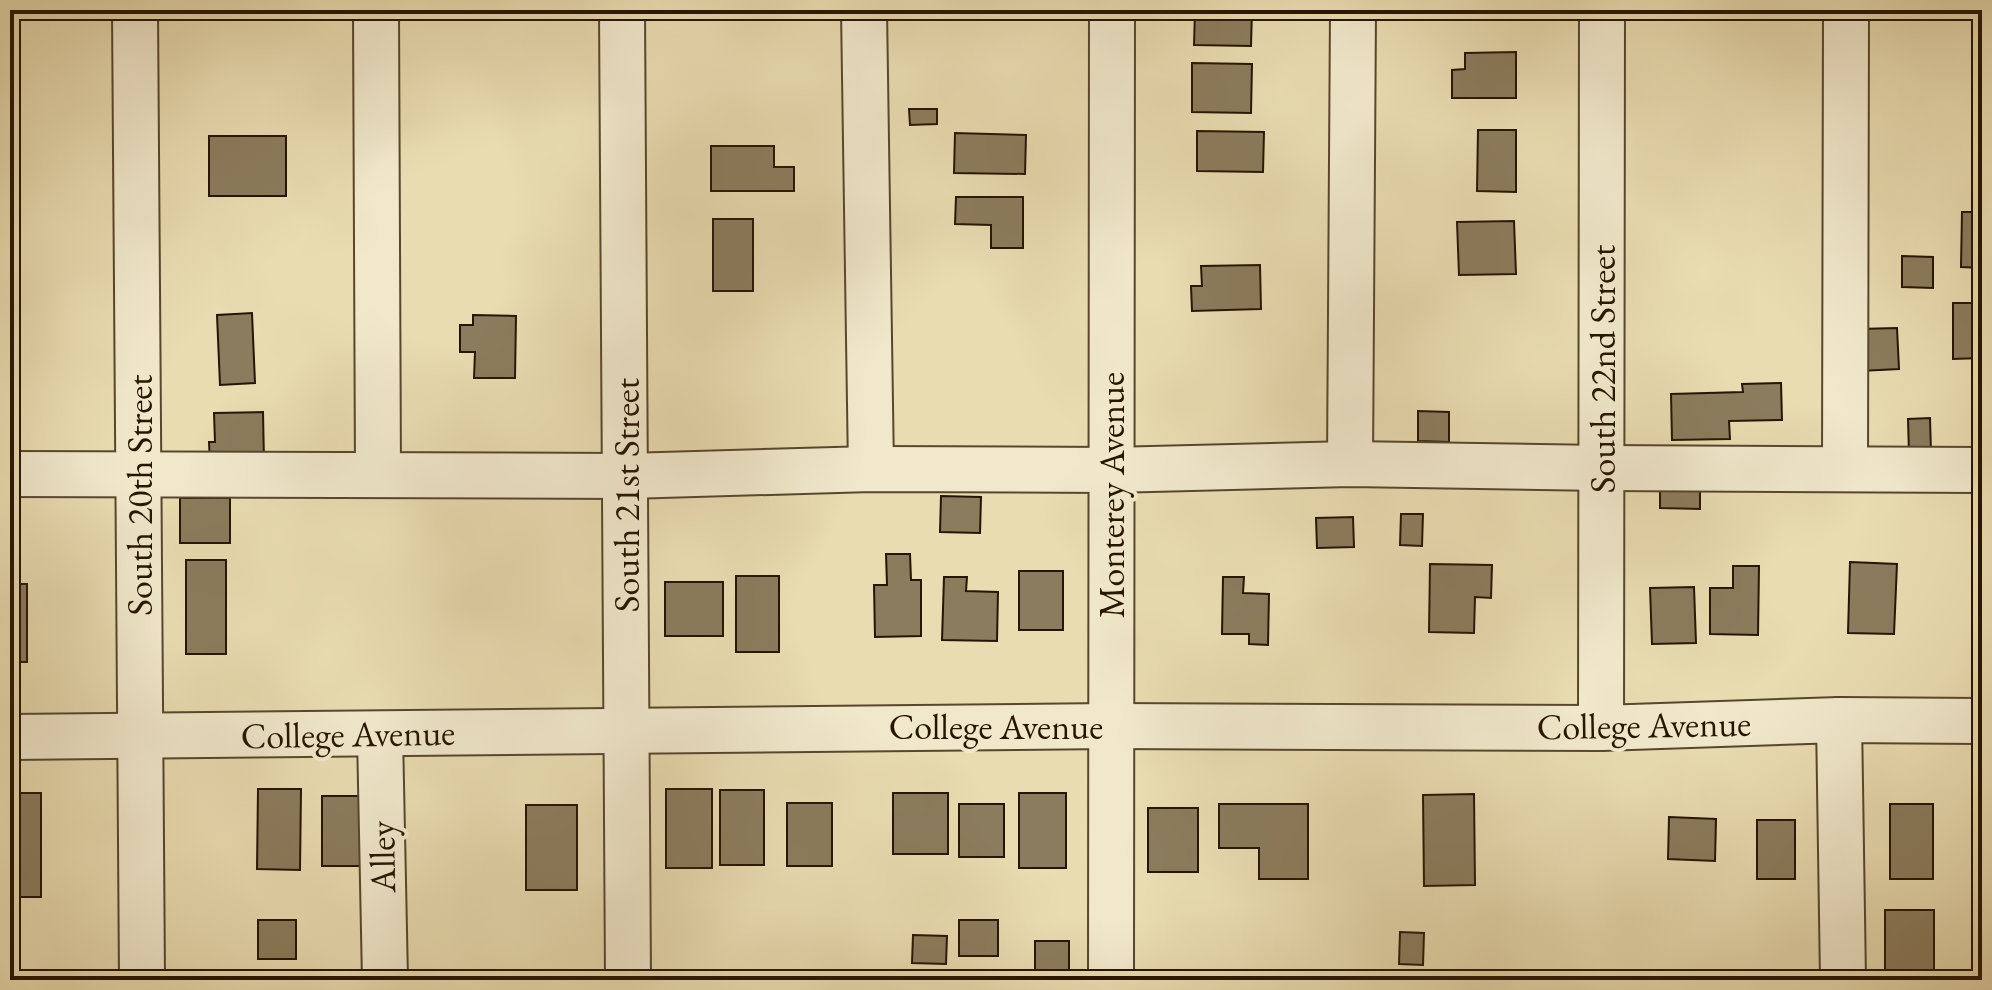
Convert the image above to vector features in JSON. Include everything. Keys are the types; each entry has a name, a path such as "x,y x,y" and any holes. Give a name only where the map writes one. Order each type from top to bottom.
{"street":[{"name":"South 20th Street","path":"135,10 142,980"},
{"path":"376,10 378,475"},
{"name":"South 21st Street","path":"622,10 628,980"},
{"path":"864,10 871,469"},
{"name":"Monterey Avenue","path":"1111,980 1112,10"},
{"path":"1350,464 1353,10"},
{"name":"South 22nd Street","path":"1601,728 1602,10"},
{"path":"1845,469 1846,10"},
{"path":"10,474 627,476 871,469 1111,470 1350,464 1982,470"},
{"path":"1839,720 1843,980"},
{"name":"College Avenue","path":"10,737 1110,726 1601,728 1839,720 1982,721"},
{"name":"Alley","path":"380,735 385,980"}],"building":[{"path":"1195,10 1252,10 1251,46 1194,45"},
{"path":"1516,52 1516,98 1452,98 1452,70 1465,69 1465,53"},
{"path":"1192,63 1252,64 1251,113 1192,112"},
{"path":"909,109 937,109 937,124 910,125"},
{"path":"1478,130 1516,130 1516,192 1477,191"},
{"path":"1197,131 1264,132 1263,172 1197,171"},
{"path":"955,133 1026,135 1025,174 954,173"},
{"path":"209,136 286,136 286,196 209,196"},
{"path":"711,146 774,146 774,167 794,167 794,191 711,191"},
{"path":"956,197 1023,197 1023,248 991,248 991,225 955,224"},
{"path":"1962,212 1982,212 1982,268 1961,267"},
{"path":"713,219 753,219 753,291 713,291"},
{"path":"1514,221 1516,274 1459,275 1457,222"},
{"path":"1902,256 1933,257 1933,288 1902,287"},
{"path":"1260,265 1261,309 1192,311 1191,286 1202,286 1201,266"},
{"path":"1953,303 1982,303 1982,358 1953,359"},
{"path":"252,313 255,383 220,385 217,315"},
{"path":"473,315 516,316 515,378 474,378 475,352 460,352 460,325 473,325"},
{"path":"1897,328 1899,369 1860,371 1858,329"},
{"path":"1781,383 1782,420 1729,421 1730,439 1672,440 1671,394 1743,392 1742,384"},
{"path":"1418,411 1449,412 1449,442 1418,441"},
{"path":"263,412 264,462 210,464 209,442 215,442 214,413"},
{"path":"1930,418 1931,453 1909,454 1908,419"},
{"path":"1660,488 1700,488 1700,509 1660,508"},
{"path":"941,496 981,497 980,533 940,532"},
{"path":"180,498 230,498 230,543 180,543"},
{"path":"1401,514 1423,514 1422,546 1400,545"},
{"path":"1353,517 1354,547 1317,548 1316,518"},
{"path":"886,554 910,554 911,580 921,580 921,636 875,637 874,585 887,585"},
{"path":"186,560 226,560 226,654 186,654"},
{"path":"1850,562 1897,564 1894,634 1848,633"},
{"path":"1430,564 1492,565 1491,598 1475,597 1474,633 1429,632"},
{"path":"1733,566 1759,566 1758,635 1710,634 1710,588 1733,588"},
{"path":"1019,571 1063,571 1063,630 1019,630"},
{"path":"736,576 779,576 779,652 736,652"},
{"path":"944,577 967,577 966,591 998,592 997,641 942,640"},
{"path":"1223,577 1244,577 1243,593 1269,594 1268,645 1249,644 1249,634 1222,634"},
{"path":"665,582 723,582 723,636 665,636"},
{"path":"10,584 27,584 27,662 10,662"},
{"path":"1694,587 1696,643 1652,644 1650,588"},
{"path":"258,789 301,789 300,870 257,869"},
{"path":"666,789 712,789 712,868 666,868"},
{"path":"720,790 764,790 764,865 720,865"},
{"path":"10,793 41,793 41,897 10,897"},
{"path":"893,793 948,793 948,854 893,854"},
{"path":"1019,793 1066,793 1066,868 1019,868"},
{"path":"1474,794 1475,885 1424,886 1423,795"},
{"path":"322,796 367,796 367,866 322,866"},
{"path":"787,803 832,803 832,866 787,866"},
{"path":"959,804 1004,804 1004,857 959,857"},
{"path":"1219,804 1308,804 1308,879 1259,879 1259,848 1219,848"},
{"path":"1890,804 1933,804 1933,879 1890,879"},
{"path":"526,805 577,805 577,890 526,890"},
{"path":"1148,808 1198,808 1198,872 1148,872"},
{"path":"1669,817 1716,819 1715,861 1668,859"},
{"path":"1757,820 1795,820 1795,879 1757,879"},
{"path":"1885,910 1934,910 1934,975 1885,975"},
{"path":"258,920 296,920 296,959 258,959"},
{"path":"959,920 998,920 998,956 959,956"},
{"path":"1400,932 1424,933 1423,965 1399,964"},
{"path":"913,935 947,936 946,964 912,963"},
{"path":"1035,941 1069,941 1069,970 1035,970"}]}
